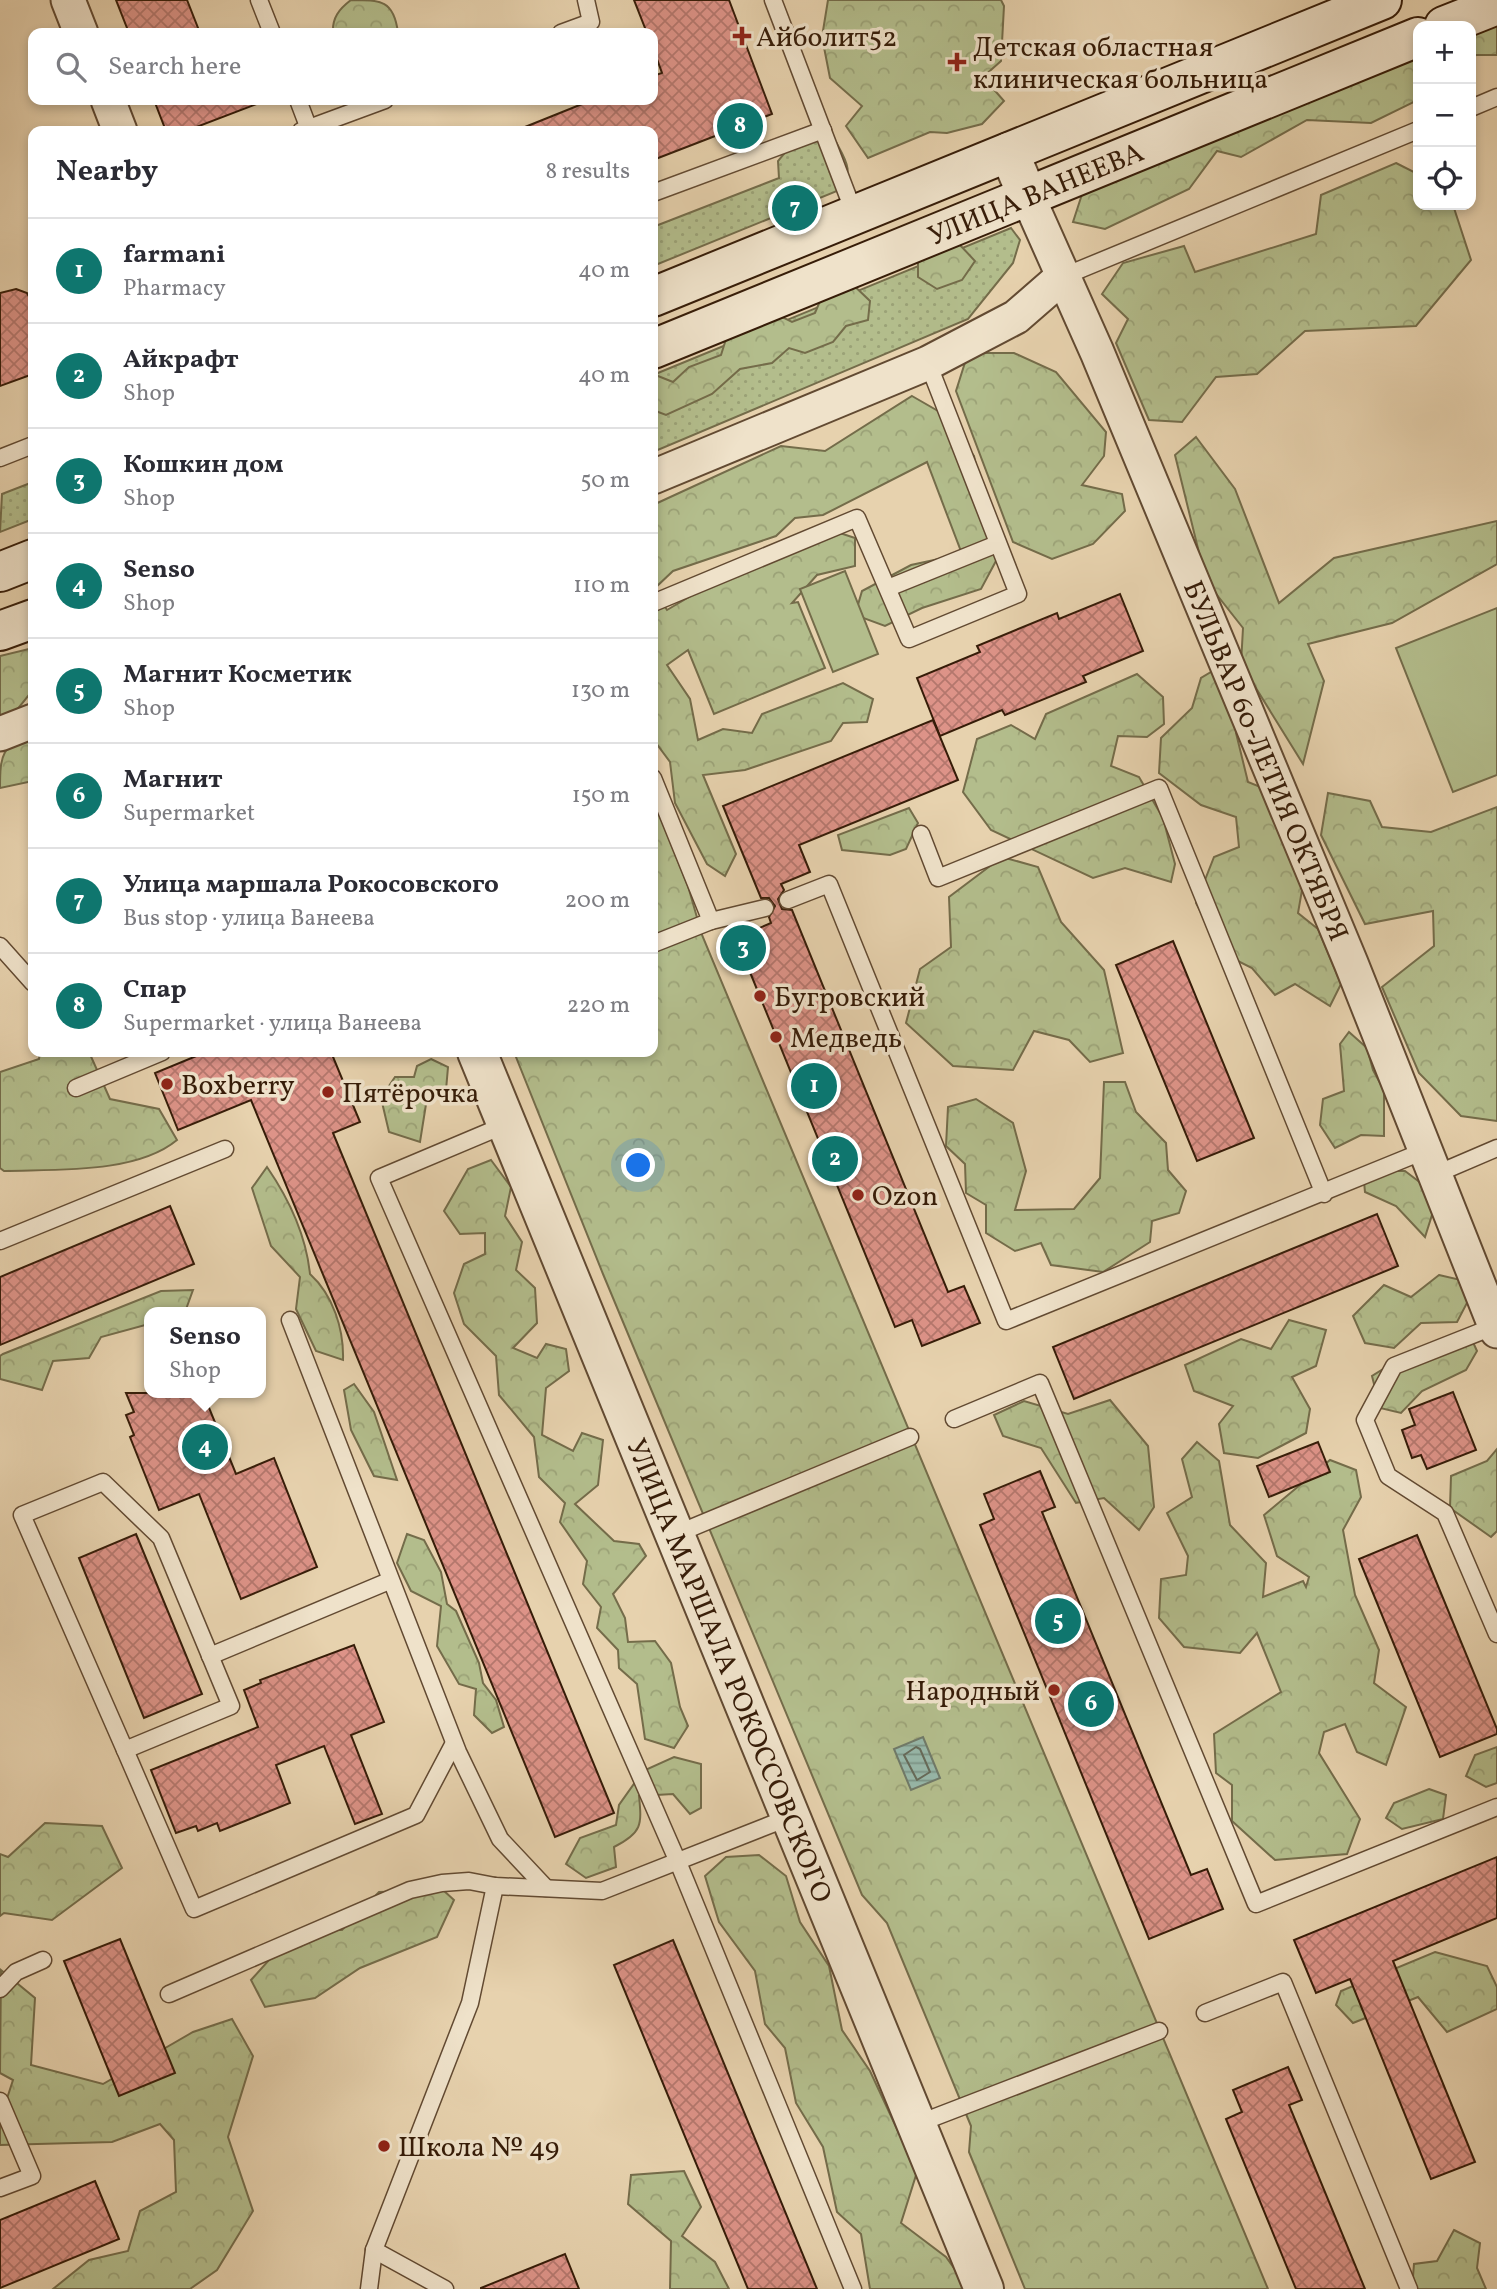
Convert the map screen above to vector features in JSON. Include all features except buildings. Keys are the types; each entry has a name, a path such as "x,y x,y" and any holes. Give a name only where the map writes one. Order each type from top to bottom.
{"main road":[{"name":"УЛИЦА ВАНЕЕВА","path":"658,295 1382,0"},
{"path":"1457,21 1497,5"},
{"name":"УЛИЦА ВАНЕЕВА","path":"658,347 1413,39"},
{"path":"1009,152 1027,195"},
{"path":"0,572 28,561"},
{"path":"0,631 28,621"},
{"name":"УЛИЦА МАРШАЛА РОКОССОВСКОГО","path":"479,1057 984,2289"}],"street":[{"path":"68,0 79,28"},
{"path":"110,105 118,126"},
{"name":"БУЛЬВАР 60-ЛЕТИЯ ОКТЯБРЯ","path":"1027,195 1097,352 1351,963 1496,1328"},
{"path":"658,475 928,363 1016,317 1062,277"},
{"path":"0,734 28,723"}],"lane":[{"path":"259,0 270,28"},
{"path":"773,0 855,215"},
{"path":"575,28 591,22 590,1"},
{"path":"1476,106 1497,97"},
{"path":"299,105 304,126"},
{"path":"316,126 372,105"},
{"path":"658,191 823,130"},
{"path":"1062,277 1413,132"},
{"path":"658,601 857,518 909,639 1018,594 928,363"},
{"path":"0,458 28,447"},
{"path":"888,588 997,544"},
{"path":"920,834 938,878 1158,788 1324,1194"},
{"path":"658,790 711,921"},
{"path":"788,900 830,884 1006,1321 1324,1194 1429,1163 1497,1148"},
{"path":"658,942 711,921 765,908"},
{"path":"0,946 28,977"},
{"path":"76,1088 150,1057"},
{"path":"507,1124 379,1178 678,1861 853,2289"},
{"path":"0,1241 225,1149"},
{"path":"290,1320 454,1743 500,1839 546,1888"},
{"path":"1496,1328 1394,1366 1364,1420 1388,1476 1445,1513 1497,1634"},
{"path":"954,1419 1040,1383 1256,1904 1497,1807"},
{"path":"674,1535 910,1437"},
{"path":"125,1750 231,1706 161,1538 103,1482 22,1515 194,1909 416,1815 454,1743"},
{"path":"211,1656 389,1581"},
{"path":"169,1994 410,1890 469,1881 495,1886 602,1891 790,1816"},
{"path":"369,2289 374,2250 470,2003 495,1886"},
{"path":"0,1989 16,1972 43,1960"},
{"path":"1205,2013 1283,1982 1409,2289"},
{"path":"916,2124 1159,2031"},
{"path":"0,2101 32,2176 0,2188"},
{"path":"374,2250 445,2289"}],"green space":[{"path":"351,0 384,4 393,14 397,28 334,28 337,14"},
{"name":"Детская областная клиническая больница","path":"828,0 1001,0 1004,6 1001,61 983,77 1004,101 982,124 947,133 930,132 868,158 846,126 862,106 830,78 822,37"},
{"path":"1497,17 1497,55 1476,55 1476,32"},
{"path":"1413,53 1413,102 1371,123 1307,120 1241,157 1217,151 1189,189 1105,229 1073,222 1086,182"},
{"path":"820,137 836,142 847,167 843,185 837,191 658,264 658,225 779,178 778,161 787,150"},
{"path":"1396,163 1413,172 1413,210 1455,210 1471,260 1416,326 1305,331 1257,374 1216,377 1182,422 1149,420 1116,343 1128,319 1102,294 1123,263 1184,246 1195,272 1316,234 1321,195"},
{"path":"1011,228 1020,240 1013,263 968,319 658,450 658,373"},
{"path":"959,244 975,261 962,280 937,289 918,277 918,261"},
{"path":"847,279 870,301 868,320 846,326 833,342 805,353 789,348 772,363 740,369 712,394 666,415 658,412 658,376 673,382 689,367 721,355 732,320 762,307 792,322 815,313 826,287"},
{"path":"968,353 1014,353 1056,372 1106,432 1104,456 1082,485 1122,494 1125,511 1093,544 1052,559 1013,542 956,391"},
{"path":"912,396 938,411 974,456 997,559 981,589 922,608 885,626 855,615 862,591 911,565 962,554 927,462 823,515 795,518 776,536 673,571 658,585 658,503 781,446 825,451"},
{"path":"1196,437 1235,489 1279,603 1334,558 1497,521 1497,564 1392,623 1308,644 1324,681 1303,764 1241,664 1243,628 1206,581 1175,455"},
{"path":"28,484 28,521 0,532 2,494"},
{"path":"825,528 855,538 855,566 817,575 792,603 798,602 825,668 714,714 688,650 667,665 690,699 698,740 723,729 752,733 762,714 843,683 873,699 867,722 843,723 831,741 745,770 703,775 736,854 725,876 707,864 675,803 670,762 658,746 658,595 667,610 723,577 774,561"},
{"path":"845,571 878,654 833,672 800,589"},
{"path":"1497,608 1497,775 1453,792 1396,648"},
{"path":"28,649 28,696 12,716 0,716 0,656"},
{"path":"1221,666 1254,709 1236,733 1248,782 1275,793 1306,867 1298,913 1318,929 1341,984 1330,1006 1295,984 1275,995 1252,968 1222,953 1196,903 1214,857 1239,847 1236,817 1201,805 1159,773 1161,738 1192,708 1201,678"},
{"path":"1137,674 1163,697 1164,724 1147,737 1118,736 1111,766 1139,777 1163,818 1175,864 1171,882 1125,868 1093,878 991,830 963,792 977,739 1011,725 1035,739 1046,714"},
{"path":"28,735 28,782 0,788 2,759 15,742"},
{"path":"1328,793 1370,801 1382,827 1431,832 1497,807 1497,1121 1461,1116 1419,1073 1382,987 1434,946 1433,911 1365,924 1321,835"},
{"path":"909,808 918,823 906,849 890,855 842,850 838,835"},
{"path":"658,811 688,886 702,935 1268,2289 1025,2289 969,2152 971,2126 887,1923 862,1895 603,1274 516,1057 658,1057"},
{"path":"1002,857 1038,867 1061,922 1104,970 1123,1053 1090,1062 1069,1040 1034,1031 1013,1070 953,1066 906,1023 920,969 951,947 949,897"},
{"path":"1349,1032 1367,1048 1373,1070 1384,1090 1384,1136 1361,1135 1335,1148 1320,1125 1323,1099 1344,1091 1340,1044"},
{"path":"91,1057 110,1099 159,1109 177,1140 160,1151 118,1164 95,1168 4,1171 0,1168 0,1072 39,1059"},
{"path":"431,1059 448,1067 446,1090 427,1098 420,1142 389,1132 381,1098 395,1077 414,1077 417,1066"},
{"path":"1104,1082 1125,1082 1136,1112 1166,1143 1168,1170 1186,1191 1179,1213 1152,1221 1150,1242 1103,1272 1051,1265 1041,1243 1015,1251 986,1233 986,1205 966,1193 965,1164 946,1146 948,1107 976,1099 1013,1123 1026,1171 1015,1210 1074,1209 1100,1178"},
{"path":"491,1160 511,1187 505,1216 522,1242 516,1270 535,1288 537,1323 513,1348 537,1358 546,1344 566,1349 569,1371 546,1388 542,1435 573,1451 582,1433 603,1440 598,1485 575,1504 614,1541 639,1544 646,1556 613,1594 625,1618 628,1642 655,1641 671,1663 680,1707 688,1726 674,1748 645,1739 637,1684 619,1668 618,1650 597,1628 601,1607 583,1584 587,1561 560,1522 565,1503 539,1477 534,1437 499,1395 496,1356 464,1324 454,1293 464,1264 485,1254 485,1233 460,1234 444,1211 468,1169"},
{"path":"267,1167 295,1218 305,1245 310,1274 325,1292 336,1313 342,1336 343,1360 316,1351 296,1309 300,1277 271,1246 252,1188"},
{"path":"1363,1171 1405,1171 1438,1196 1425,1237 1396,1206 1365,1192"},
{"path":"1439,1275 1461,1280 1468,1301 1457,1322 1421,1323 1394,1348 1365,1343 1353,1316 1384,1285 1411,1297"},
{"path":"193,1290 187,1307 144,1307 144,1325 101,1337 89,1358 53,1361 42,1390 0,1379 0,1356 3,1354 161,1291"},
{"path":"1289,1320 1326,1330 1316,1366 1292,1377 1310,1409 1306,1433 1258,1458 1224,1453 1219,1424 1233,1406 1194,1391 1185,1365 1241,1339 1271,1349"},
{"path":"1472,1340 1477,1351 1466,1370 1422,1391 1401,1413 1380,1408 1372,1376 1417,1348"},
{"path":"354,1384 374,1412 397,1480 374,1476 351,1430 344,1390"},
{"path":"1110,1400 1148,1446 1154,1507 1139,1530 1104,1498 1076,1503 1041,1448 1003,1436 994,1415 1024,1401 1068,1414"},
{"path":"1197,1442 1219,1461 1230,1525 1266,1563 1263,1597 1303,1581 1306,1587 1309,1577 1277,1556 1264,1515 1330,1460 1356,1470 1361,1497 1343,1530 1355,1595 1379,1650 1374,1683 1406,1707 1386,1765 1357,1752 1345,1724 1324,1732 1319,1753 1360,1819 1347,1854 1275,1860 1232,1821 1232,1785 1216,1773 1214,1734 1281,1692 1257,1633 1240,1653 1184,1647 1159,1618 1161,1579 1186,1575 1188,1556 1167,1513 1192,1497 1182,1459"},
{"path":"1497,1449 1497,1531 1491,1537 1450,1508 1451,1476 1487,1461"},
{"path":"407,1534 424,1540 441,1572 447,1604 456,1611 479,1663 483,1683 496,1700 504,1727 492,1733 474,1715 476,1689 459,1684 437,1646 441,1606 411,1591 397,1563"},
{"path":"1497,1747 1497,1783 1486,1787 1466,1776 1475,1755"},
{"path":"674,1757 701,1764 701,1808 690,1814 673,1794 639,1796 640,1821 630,1837 614,1847 616,1867 586,1878 566,1864 580,1838 616,1825 619,1805 643,1771"},
{"path":"1429,1789 1446,1795 1443,1819 1402,1829 1386,1818 1394,1803"},
{"path":"45,1823 102,1826 122,1868 52,1920 4,1913 0,1916 0,1854 8,1857"},
{"path":"759,1855 786,1876 800,1922 829,1966 842,2030 870,2071 917,2172 901,2223 946,2257 969,2289 870,2289 861,2234 837,2212 823,2147 796,2103 785,2048 765,2024 755,1971 719,1922 705,1876 726,1857"},
{"path":"443,1890 454,1900 437,1937 360,1968 315,1998 265,2007 251,1980 296,1930 342,1930 379,1892"},
{"path":"1435,1952 1487,1966 1497,1987 1497,2009 1447,2032 1418,1997 1353,2023 1336,2005 1341,1991"},
{"path":"1,1970 35,1998 31,2065 103,2084 193,2032 232,2019 253,2056 228,2137 253,2211 217,2270 190,2289 53,2289 89,2260 128,2251 140,2211 176,2192 174,2140 160,2124 112,2142 0,2145 0,2120 13,2080 0,2073"},
{"path":"684,2171 701,2207 682,2236 715,2262 729,2289 670,2289 671,2241 628,2204 631,2175"},
{"path":"1454,2230 1480,2243 1477,2268 1486,2289 1412,2289 1414,2264 1437,2261"}],"water":[{"path":"923,1737 940,1778 911,1790 894,1749"}],"place":[{"name":"Айболит52","path":"742,36"},
{"name":"Детская областная клиническая больница","path":"957,62"},
{"name":"Спар","path":"740,126"},
{"name":"Улица маршала Рокосовского","path":"795,208"},
{"name":"Кошкин дом","path":"743,948"},
{"name":"Бугровский","path":"760,996"},
{"name":"Медведь","path":"776,1037"},
{"name":"Boxberry","path":"167,1084"},
{"name":"farmani","path":"814,1086"},
{"name":"Пятёрочка","path":"328,1092"},
{"name":"Айкрафт","path":"835,1159"},
{"name":"Ozon","path":"858,1195"},
{"name":"Senso","path":"205,1447"},
{"name":"Магнит Косметик","path":"1058,1621"},
{"name":"Народный","path":"1054,1690"},
{"name":"Магнит","path":"1091,1704"},
{"name":"Школа № 49","path":"384,2146"}]}
